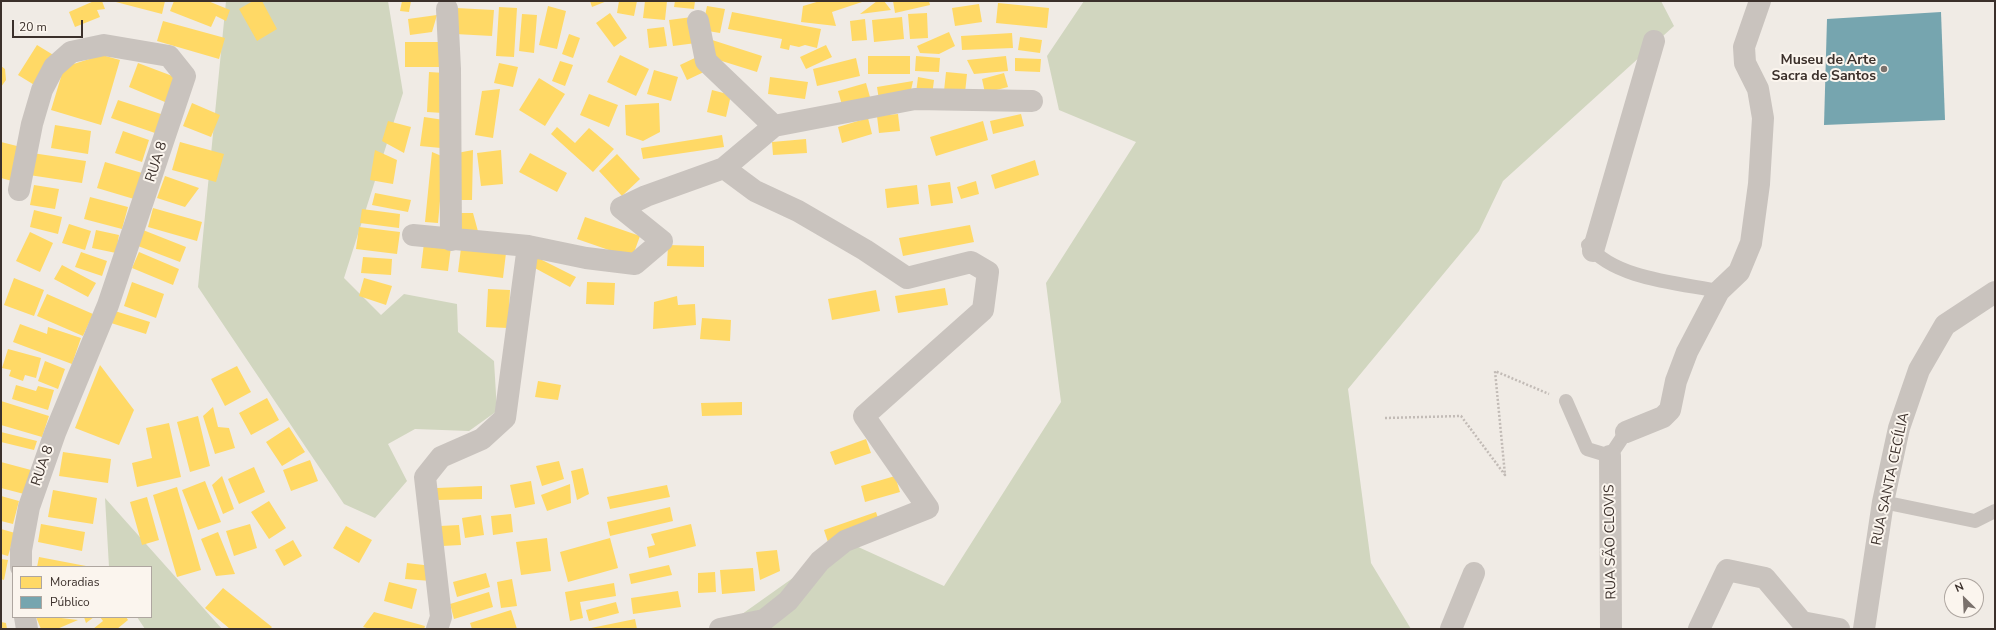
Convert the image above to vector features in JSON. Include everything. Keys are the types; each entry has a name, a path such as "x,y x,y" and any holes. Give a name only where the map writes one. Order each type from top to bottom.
{"street":[{"path":"1626,432 1663,417 1670,410 1676,381 1687,352 1719,291 1739,272 1752,236 1759,184 1763,118 1758,90 1745,63 1744,46 1760,1"},
{"path":"447,9 450,68 451,240"},
{"path":"698,20 706,61 774,126"},
{"path":"1589,245 1654,41"},
{"name":"RUA 8","path":"19,190 32,124 42,90 54,67 71,52 104,45 169,56 185,76 108,305 55,433 29,507 22,550 21,566"},
{"path":"413,235 451,240 528,246 586,258 635,264 662,241 621,208 646,196 724,168 774,126 915,100 1032,102"},
{"path":"720,629 764,620 788,601 820,561 845,541 928,508 864,416 983,310 988,272 971,262 907,278 865,250 811,219 755,192 724,168"},
{"path":"437,629 441,617 425,476 441,457 482,439 505,418 528,246"},
{"name":"RUA SANTA CECÍLIA","path":"1864,629 1883,502 1899,428 1919,370 1945,325 1995,292"},
{"name":"RUA SÃO CLOVIS","path":"1610,456 1611,629"},
{"path":"1699,629 1728,570 1765,578 1802,622 1839,629"},
{"path":"1453,628 1474,573"},
{"path":"25,618 27,629"}],"lane":[{"path":"1589,245 1614,265 1639,275 1719,291"},
{"path":"1566,401 1587,448 1610,456 1626,432"},
{"path":"1883,502 1975,521 1995,511"}],"path":[{"path":"1386,418 1461,416 1504,475 1495,370 1566,401"}],"green space":[{"path":"226,1 388,1 403,93 344,278 381,315 404,294 457,304 458,332 494,361 497,411 469,431 415,429 388,444 407,481 375,518 344,504 198,287"},
{"path":"1084,1 1661,1 1674,26 1503,181 1479,231 1348,389 1371,563 1411,629 721,629 845,541 944,586 1061,402 1046,283 1136,142 1059,110 1047,56"},
{"path":"105,498 222,629 145,629 138,618 152,618 152,566 109,566"}],"building: Moradias":[{"path":"94,1 102,1 105,9 97,10 100,17 75,27 69,12"},
{"path":"112,1 165,1 162,14"},
{"path":"174,1 208,1 230,10 226,21 216,16 211,27 170,11"},
{"path":"253,1 262,1 277,29 257,41 239,9"},
{"path":"402,1 411,1 409,12 400,11"},
{"path":"590,1 607,1 592,7"},
{"path":"619,1 637,1 634,16 617,13"},
{"path":"645,1 667,1 665,20 643,18"},
{"path":"675,1 695,1 694,9 674,7"},
{"path":"820,1 865,1 832,12 836,26 801,22 803,6"},
{"path":"877,1 884,1 891,10 860,14"},
{"path":"893,1 929,1 930,5 895,13"},
{"path":"998,3 1049,8 1047,28 996,23"},
{"path":"979,4 982,22 955,26 952,8"},
{"path":"548,6 566,11 557,49 539,45"},
{"path":"707,6 725,9 720,33 702,30"},
{"path":"499,7 517,8 514,57 496,56"},
{"path":"456,8 494,10 492,36 455,34"},
{"path":"732,12 821,29 817,48 805,45 799,47 790,45 789,50 780,48 782,39 728,29"},
{"path":"610,13 627,38 614,47 596,23"},
{"path":"927,13 928,38 910,39 908,14"},
{"path":"522,14 537,15 534,53 519,51"},
{"path":"437,15 432,32 410,35 408,19"},
{"path":"692,17 696,43 673,46 669,20"},
{"path":"902,17 904,39 874,42 872,20"},
{"path":"865,19 867,40 852,41 850,21"},
{"path":"163,21 225,38 219,59 157,41"},
{"path":"664,27 667,46 649,48 647,29"},
{"path":"949,32 955,46 939,54 920,53 917,46"},
{"path":"1012,33 1013,48 962,50 961,36"},
{"path":"569,34 580,38 573,58 562,54"},
{"path":"1020,37 1042,40 1040,53 1018,50"},
{"path":"709,39 762,56 757,72 709,57"},
{"path":"405,42 443,42 443,67 405,67"},
{"path":"37,45 55,56 36,86 18,75"},
{"path":"826,45 832,57 806,69 800,57"},
{"path":"102,55 120,60 101,125 51,110 64,67"},
{"path":"620,55 649,69 636,96 607,82"},
{"path":"699,56 706,71 687,80 680,65"},
{"path":"868,56 910,56 910,74 868,74"},
{"path":"916,56 940,58 939,72 915,71"},
{"path":"1006,56 1008,71 974,74 967,60"},
{"path":"856,58 860,76 817,86 813,69"},
{"path":"1015,58 1041,59 1040,72 1015,71"},
{"path":"560,61 573,65 565,86 552,81"},
{"path":"138,63 175,77 165,102 129,87"},
{"path":"499,63 518,67 513,87 494,83"},
{"path":"1,66 5,69 6,80 1,87"},
{"path":"654,70 678,77 671,101 647,94"},
{"path":"429,72 445,73 443,113 427,112"},
{"path":"946,72 967,74 965,93 944,91"},
{"path":"1004,73 1008,87 985,93 982,79"},
{"path":"770,77 808,82 805,99 768,94"},
{"path":"918,77 934,80 932,96 916,93"},
{"path":"539,78 565,94 545,126 519,110"},
{"path":"913,81 910,95 879,100 877,87"},
{"path":"866,83 870,97 842,105 838,91"},
{"path":"500,89 493,138 475,135 482,91"},
{"path":"712,90 731,95 726,117 707,112"},
{"path":"589,94 618,105 609,127 580,115"},
{"path":"118,100 164,115 158,134 111,118"},
{"path":"192,103 220,115 211,137 183,126"},
{"path":"659,103 660,132 643,141 626,135 625,105"},
{"path":"898,114 900,131 879,133 877,116"},
{"path":"1021,114 1024,126 993,134 990,121"},
{"path":"424,117 444,120 441,148 420,146"},
{"path":"868,118 872,134 842,143 838,127"},
{"path":"388,121 411,127 404,153 382,141"},
{"path":"983,121 988,140 936,156 930,137"},
{"path":"55,125 91,131 88,154 51,148"},
{"path":"557,127 575,143 589,128 614,149 593,172 551,134"},
{"path":"123,131 149,140 142,162 115,153"},
{"path":"722,135 724,147 643,159 641,148"},
{"path":"806,139 807,153 773,155 772,142"},
{"path":"1,142 21,147 12,181 1,178"},
{"path":"180,142 224,154 216,182 172,170"},
{"path":"375,150 397,160 393,184 370,180"},
{"path":"473,150 472,200 456,200 457,153"},
{"path":"501,150 503,184 481,186 477,153"},
{"path":"432,152 444,157 438,223 425,222"},
{"path":"32,153 86,161 82,183 29,175"},
{"path":"530,153 567,173 557,192 519,172"},
{"path":"617,154 640,179 622,196 599,171"},
{"path":"1035,160 1039,175 995,189 991,175"},
{"path":"105,162 142,173 134,199 97,188"},
{"path":"165,176 199,188 185,207 157,198"},
{"path":"976,181 979,194 961,199 957,187"},
{"path":"950,182 953,203 931,206 928,185"},
{"path":"34,185 59,189 55,209 30,205"},
{"path":"917,185 919,204 887,208 885,189"},
{"path":"375,193 411,200 408,212 372,205"},
{"path":"90,197 128,207 122,229 84,219"},
{"path":"153,208 202,222 197,241 148,227"},
{"path":"362,209 400,214 399,228 360,223"},
{"path":"34,210 62,217 58,234 30,227"},
{"path":"459,213 473,213 479,235 459,234"},
{"path":"585,217 640,236 632,258 577,239"},
{"path":"69,224 91,231 85,250 62,243"},
{"path":"970,225 974,242 903,256 899,238"},
{"path":"359,227 400,232 397,254 356,249"},
{"path":"96,230 119,235 116,253 92,248"},
{"path":"143,230 186,247 180,262 138,246"},
{"path":"30,232 53,243 40,272 16,261"},
{"path":"424,243 451,247 448,271 421,268"},
{"path":"668,245 704,246 704,267 667,266"},
{"path":"461,248 506,253 503,278 458,272"},
{"path":"81,252 107,261 102,276 75,267"},
{"path":"139,252 179,269 173,285 132,268"},
{"path":"363,257 392,259 391,275 361,273"},
{"path":"536,257 576,277 570,287 531,266"},
{"path":"62,265 96,283 88,297 54,279"},
{"path":"14,278 44,290 34,316 4,305"},
{"path":"364,278 392,286 386,305 359,296"},
{"path":"132,282 164,294 156,318 124,306"},
{"path":"587,282 615,283 614,305 586,304"},
{"path":"945,288 948,305 898,313 895,296"},
{"path":"488,289 510,290 508,328 486,327"},
{"path":"876,290 880,311 832,320 828,299"},
{"path":"47,294 93,314 83,336 37,316"},
{"path":"677,296 678,305 695,304 696,325 653,329 654,302"},
{"path":"115,311 150,322 146,334 111,323"},
{"path":"702,318 731,320 730,341 700,339"},
{"path":"20,324 47,334 48,327 81,338 72,364 13,342"},
{"path":"8,349 41,358 36,378 25,375 23,381 9,376 11,370 2,368"},
{"path":"45,361 65,369 58,389 38,381"},
{"path":"100,365 134,410 119,445 75,428"},
{"path":"237,366 251,392 225,406 211,379"},
{"path":"538,381 561,385 558,400 535,397"},
{"path":"16,385 36,391 38,386 54,390 48,410 12,399"},
{"path":"267,398 279,420 251,435 239,413"},
{"path":"1,401 49,416 42,437 1,425"},
{"path":"742,402 742,415 702,416 701,403"},
{"path":"213,407 218,427 229,428 235,448 215,454 203,416"},
{"path":"198,416 210,466 190,472 177,422"},
{"path":"169,423 181,477 137,487 132,463 152,458 146,428"},
{"path":"289,427 305,452 282,466 266,442"},
{"path":"1,432 37,441 34,450 1,442"},
{"path":"866,439 871,453 835,465 830,452"},
{"path":"63,452 111,459 108,483 59,476"},
{"path":"310,460 318,481 291,491 283,470"},
{"path":"559,461 564,479 542,486 536,466"},
{"path":"1,462 31,470 24,494 1,488"},
{"path":"254,467 265,492 239,504 228,479"},
{"path":"583,468 589,494 577,500 571,471"},
{"path":"222,476 234,509 223,514 212,485"},
{"path":"895,476 900,492 865,502 861,486"},
{"path":"205,481 221,522 198,530 182,490"},
{"path":"531,481 535,504 515,508 510,485"},
{"path":"570,484 571,503 547,511 541,495"},
{"path":"667,485 670,497 610,509 607,497"},
{"path":"482,486 482,499 437,500 437,488"},
{"path":"177,487 201,570 177,577 153,495"},
{"path":"53,490 97,498 93,524 48,517"},
{"path":"1,496 19,501 13,524 1,521"},
{"path":"147,497 159,540 142,545 130,502"},
{"path":"269,501 286,528 269,539 251,512"},
{"path":"670,507 673,521 610,536 607,522"},
{"path":"876,512 880,524 828,542 824,530"},
{"path":"511,514 513,532 493,535 491,516"},
{"path":"481,515 484,535 465,538 462,518"},
{"path":"41,524 85,532 82,551 38,542"},
{"path":"250,524 257,548 234,556 226,531"},
{"path":"691,524 696,546 649,558 647,547 655,545 651,534"},
{"path":"459,525 461,545 442,546 440,526"},
{"path":"346,526 372,540 359,563 333,548"},
{"path":"1,529 15,533 8,556 1,554"},
{"path":"218,532 235,574 216,576 201,539"},
{"path":"547,538 551,571 521,575 516,542"},
{"path":"610,538 618,568 568,582 560,552"},
{"path":"293,540 302,556 284,566 275,550"},
{"path":"777,550 780,571 760,580 756,552"},
{"path":"39,557 86,566 37,566"},
{"path":"1,559 8,560 4,580 1,579"},
{"path":"407,563 432,566 431,581 405,579"},
{"path":"669,565 672,575 631,584 629,574"},
{"path":"753,568 755,591 722,594 720,570"},
{"path":"715,572 716,592 698,593 698,573"},
{"path":"486,573 490,587 457,597 453,582"},
{"path":"512,579 517,606 501,608 497,582"},
{"path":"389,582 417,589 412,609 384,601"},
{"path":"614,583 616,596 580,602 583,618 570,621 565,592"},
{"path":"223,588 272,627 270,629 230,629 205,608"},
{"path":"678,591 681,607 633,614 631,598"},
{"path":"489,592 493,607 454,619 450,604"},
{"path":"616,602 619,613 589,621 586,610"},
{"path":"511,610 517,629 472,629 470,623"},
{"path":"374,612 425,626 424,629 370,629 363,627"},
{"path":"36,618 78,620 57,629 41,629"},
{"path":"84,618 93,618 86,623"},
{"path":"101,618 127,618 128,620 117,629 93,629 103,621"},
{"path":"635,619 637,629 591,629 591,628"},
{"path":"1,622 6,623 7,629 1,629"}],"building: Público":[{"name":"Museu de Arte Sacra de Santos","path":"1941,12 1945,120 1824,125 1827,19"}],"place":[{"name":"Museu de Arte Sacra de Santos","path":"1884,69"}]}
